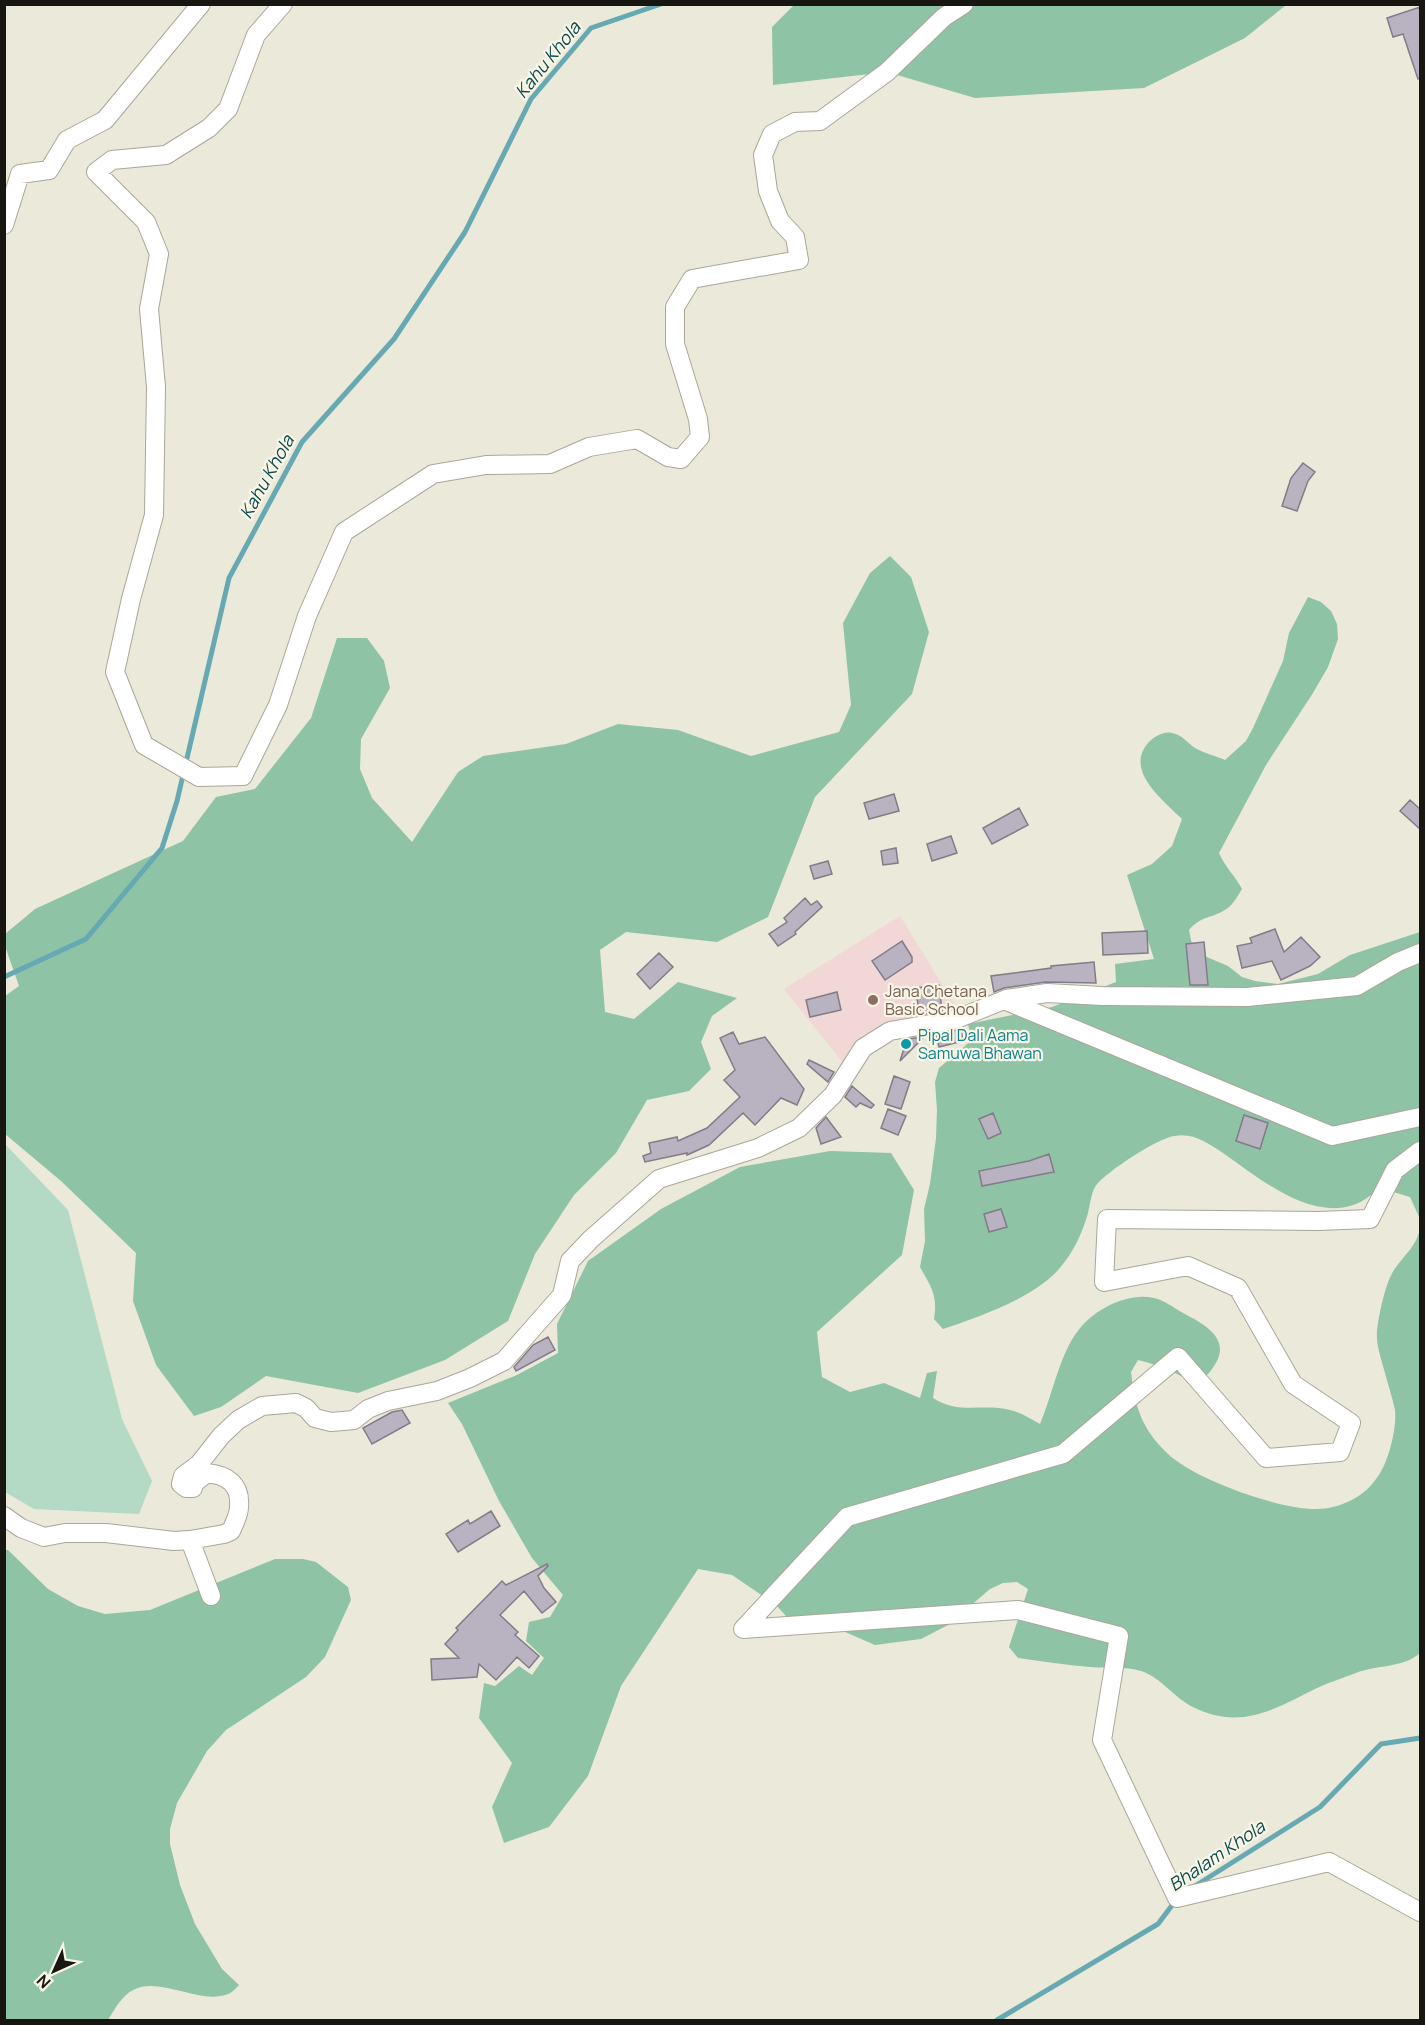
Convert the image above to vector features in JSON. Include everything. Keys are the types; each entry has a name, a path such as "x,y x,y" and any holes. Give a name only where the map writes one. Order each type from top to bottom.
{"street":[{"path":"4,225 20,174 49,170 67,140 105,120 201,4"},
{"path":"283,4 256,35 228,109 209,128 166,155 112,160 96,171 146,222 159,254 149,309 156,387 154,515 131,599 115,672 144,745 200,777 243,776 278,705 307,616 344,532 433,474 486,465 550,464 589,447 637,439 668,457 681,459 690,450 700,437 698,419 675,344 675,307 692,279 799,260 795,237 780,221 768,191 763,155 772,134 795,122 820,121 888,72 944,17 964,4"},
{"path":"4,1516 21,1528 44,1537 65,1533 106,1533 174,1541 224,1534 231,1530 240,1508 237,1490 231,1480 220,1474 207,1473 194,1483 192,1488 186,1488 181,1484 183,1476 199,1464 220,1436 238,1420 262,1406 296,1403 306,1408 315,1418 331,1422 354,1419 368,1409 388,1401 437,1390 470,1378 504,1361 562,1295 570,1261 591,1239 659,1179 758,1148 799,1128 833,1095 863,1048 890,1030 954,1020 1004,1000 1047,993 1102,996 1247,996 1357,986 1398,962 1420,953"},
{"path":"1004,1000 1332,1136 1420,1117"},
{"path":"1420,1151 1395,1170 1370,1219 1318,1221 1107,1219 1104,1282 1188,1266 1238,1288 1293,1384 1352,1423 1340,1452 1266,1458 1178,1357 1063,1454 846,1517 743,1629 1018,1610 1119,1636 1102,1740 1177,1898 1329,1862 1420,1912"},
{"path":"190,1540 211,1596"}],"shaded area":[{"name":"Jana Chetana Basic School","path":"900,916 959,1012 921,1023 844,1064 784,989"}],"green space":[{"path":"795,4 1286,5 1245,38 1144,88 975,98 887,72 773,85 772,27"},
{"path":"890,556 911,577 929,632 912,694 815,797 768,917 717,942 626,932 600,950 605,1012 634,1019 678,982 737,998 712,1016 701,1042 711,1069 689,1091 647,1100 616,1153 574,1195 535,1254 508,1321 445,1360 358,1393 266,1376 221,1407 194,1416 156,1365 133,1301 136,1253 61,1181 5,1134 5,996 19,986 5,946 5,934 35,909 183,841 216,797 255,789 311,718 337,638 367,638 384,661 390,688 361,739 360,769 372,798 412,842 458,772 483,756 566,744 618,724 678,730 751,756 839,732 851,705 843,623 870,573"},
{"path":"1308,597 1321,602 1331,611 1337,624 1338,639 1328,667 1266,765 1219,853 1242,889 1226,909 1201,920 1189,930 1192,945 1202,955 1228,966 1242,977 1278,984 1318,974 1350,955 1420,932 1420,1219 1410,1197 1380,1188 1353,1205 1336,1208 1319,1207 1302,1202 1268,1184 1206,1142 1194,1137 1174,1136 1144,1149 1100,1181 1095,1187 1086,1221 1076,1243 1064,1263 1048,1279 1021,1298 943,1329 934,1319 934,1297 920,1267 925,1241 924,1209 936,1138 935,1082 939,1068 972,1040 968,1024 1052,1007 1116,982 1115,964 1154,959 1127,875 1152,864 1172,846 1182,819 1149,785 1143,775 1142,754 1150,741 1165,733 1179,735 1195,748 1225,760 1246,741 1283,661 1289,633"},
{"path":"4,1143 68,1210 122,1419 152,1481 139,1514 34,1509 5,1492"},
{"path":"830,1151 891,1153 914,1190 902,1255 817,1332 822,1377 850,1392 884,1383 920,1398 927,1373 937,1371 933,1398 942,1403 961,1407 1010,1410 1040,1424 1062,1360 1081,1327 1114,1303 1134,1297 1158,1299 1208,1328 1219,1342 1220,1350 1218,1359 1206,1376 1193,1381 1165,1368 1138,1360 1131,1372 1133,1384 1137,1406 1151,1435 1167,1453 1196,1473 1260,1499 1301,1508 1334,1507 1350,1501 1371,1485 1388,1456 1393,1436 1395,1410 1378,1349 1378,1324 1391,1276 1413,1245 1420,1228 1420,1653 1398,1664 1364,1670 1332,1682 1272,1710 1242,1717 1226,1717 1193,1707 1155,1678 1141,1671 1018,1658 1009,1647 1028,1589 1017,1582 1003,1583 990,1589 948,1625 921,1639 875,1645 836,1628 807,1628 786,1616 776,1605 732,1575 698,1569 621,1686 588,1776 549,1827 504,1843 492,1807 512,1763 479,1718 484,1683 495,1686 519,1666 532,1675 544,1658 526,1641 529,1622 550,1617 563,1595 532,1558 499,1501 462,1424 448,1403 517,1375 558,1353 557,1324 588,1261 661,1209 740,1167"},
{"path":"5,1550 8,1550 48,1589 78,1606 105,1614 150,1610 275,1559 303,1559 316,1562 348,1587 351,1600 325,1657 306,1677 226,1730 207,1751 177,1803 170,1829 170,1844 180,1885 195,1924 222,1969 239,1985 229,1993 216,1997 202,1996 147,1986 135,1989 124,1997 108,2020 5,2020"}],"building":[{"path":"1420,7 1420,78 1418,79 1403,34 1393,37 1387,18"},
{"path":"1303,463 1315,472 1308,481 1297,511 1282,506 1291,478"},
{"path":"894,794 899,811 869,819 864,803"},
{"path":"1410,800 1420,809 1420,829 1400,811"},
{"path":"1019,808 1028,825 992,844 983,828"},
{"path":"951,836 957,853 932,861 927,844"},
{"path":"896,848 898,863 883,865 881,851"},
{"path":"828,861 832,874 814,879 810,866"},
{"path":"805,898 811,905 817,901 822,907 795,932 796,934 778,946 769,934 787,922 784,918"},
{"path":"1275,929 1284,952 1301,937 1320,957 1310,966 1281,980 1272,961 1242,968 1237,946 1252,943 1250,938"},
{"path":"1147,931 1148,953 1103,955 1102,933"},
{"path":"902,941 912,957 912,962 885,980 872,961"},
{"path":"1204,942 1208,985 1190,985 1186,944"},
{"path":"659,953 673,967 650,989 637,974"},
{"path":"1094,962 1096,983 1046,982 1004,988 994,992 991,976 1051,968 1051,966"},
{"path":"939,985 942,1011 919,1015 916,988"},
{"path":"837,992 841,1010 810,1017 806,1000"},
{"path":"961,1029 963,1041 939,1047 936,1034"},
{"path":"733,1032 739,1044 765,1037 804,1089 797,1105 781,1098 755,1125 743,1113 709,1145 687,1155 687,1153 645,1162 643,1156 651,1153 649,1143 677,1137 678,1141 707,1128 740,1097 724,1080 735,1070 720,1038"},
{"path":"924,1037 900,1061 907,1039"},
{"path":"809,1060 834,1072 828,1082 807,1064"},
{"path":"894,1076 910,1082 901,1109 885,1104"},
{"path":"852,1086 874,1105 871,1108 860,1103 856,1107 845,1097"},
{"path":"888,1109 906,1116 898,1135 881,1128"},
{"path":"993,1113 1001,1133 988,1139 979,1119"},
{"path":"1244,1115 1268,1123 1260,1149 1236,1141"},
{"path":"826,1117 841,1137 821,1144 816,1128"},
{"path":"1049,1154 1054,1172 982,1186 979,1171 1029,1161"},
{"path":"1001,1209 1007,1227 989,1232 984,1214"},
{"path":"548,1337 555,1350 516,1371 514,1367 533,1345"},
{"path":"402,1410 410,1423 372,1444 363,1428 392,1412"},
{"path":"491,1511 500,1526 458,1552 446,1534 468,1520 470,1524"},
{"path":"547,1564 548,1566 538,1576 544,1588 556,1602 542,1613 524,1591 500,1615 518,1632 515,1635 539,1656 529,1668 517,1657 496,1680 479,1664 477,1677 432,1680 431,1659 459,1658 445,1644 458,1630 456,1628 502,1581 506,1585"}],"waterway":[{"name":"Kahu Khola","path":"4,977 86,939 162,848 177,801 229,578 302,442 394,339 465,232 531,99 591,28 661,4"},
{"name":"Bhalam Khola","path":"1195,1886 1320,1807 1381,1744 1420,1738"},
{"name":"Bhalam Khola","path":"997,2020 1158,1924 1176,1900"}],"place":[{"name":"Jana Chetana Basic School","path":"873,1000"},
{"name":"Pipal Dali Aama Samuwa Bhawan","path":"906,1044"}]}
